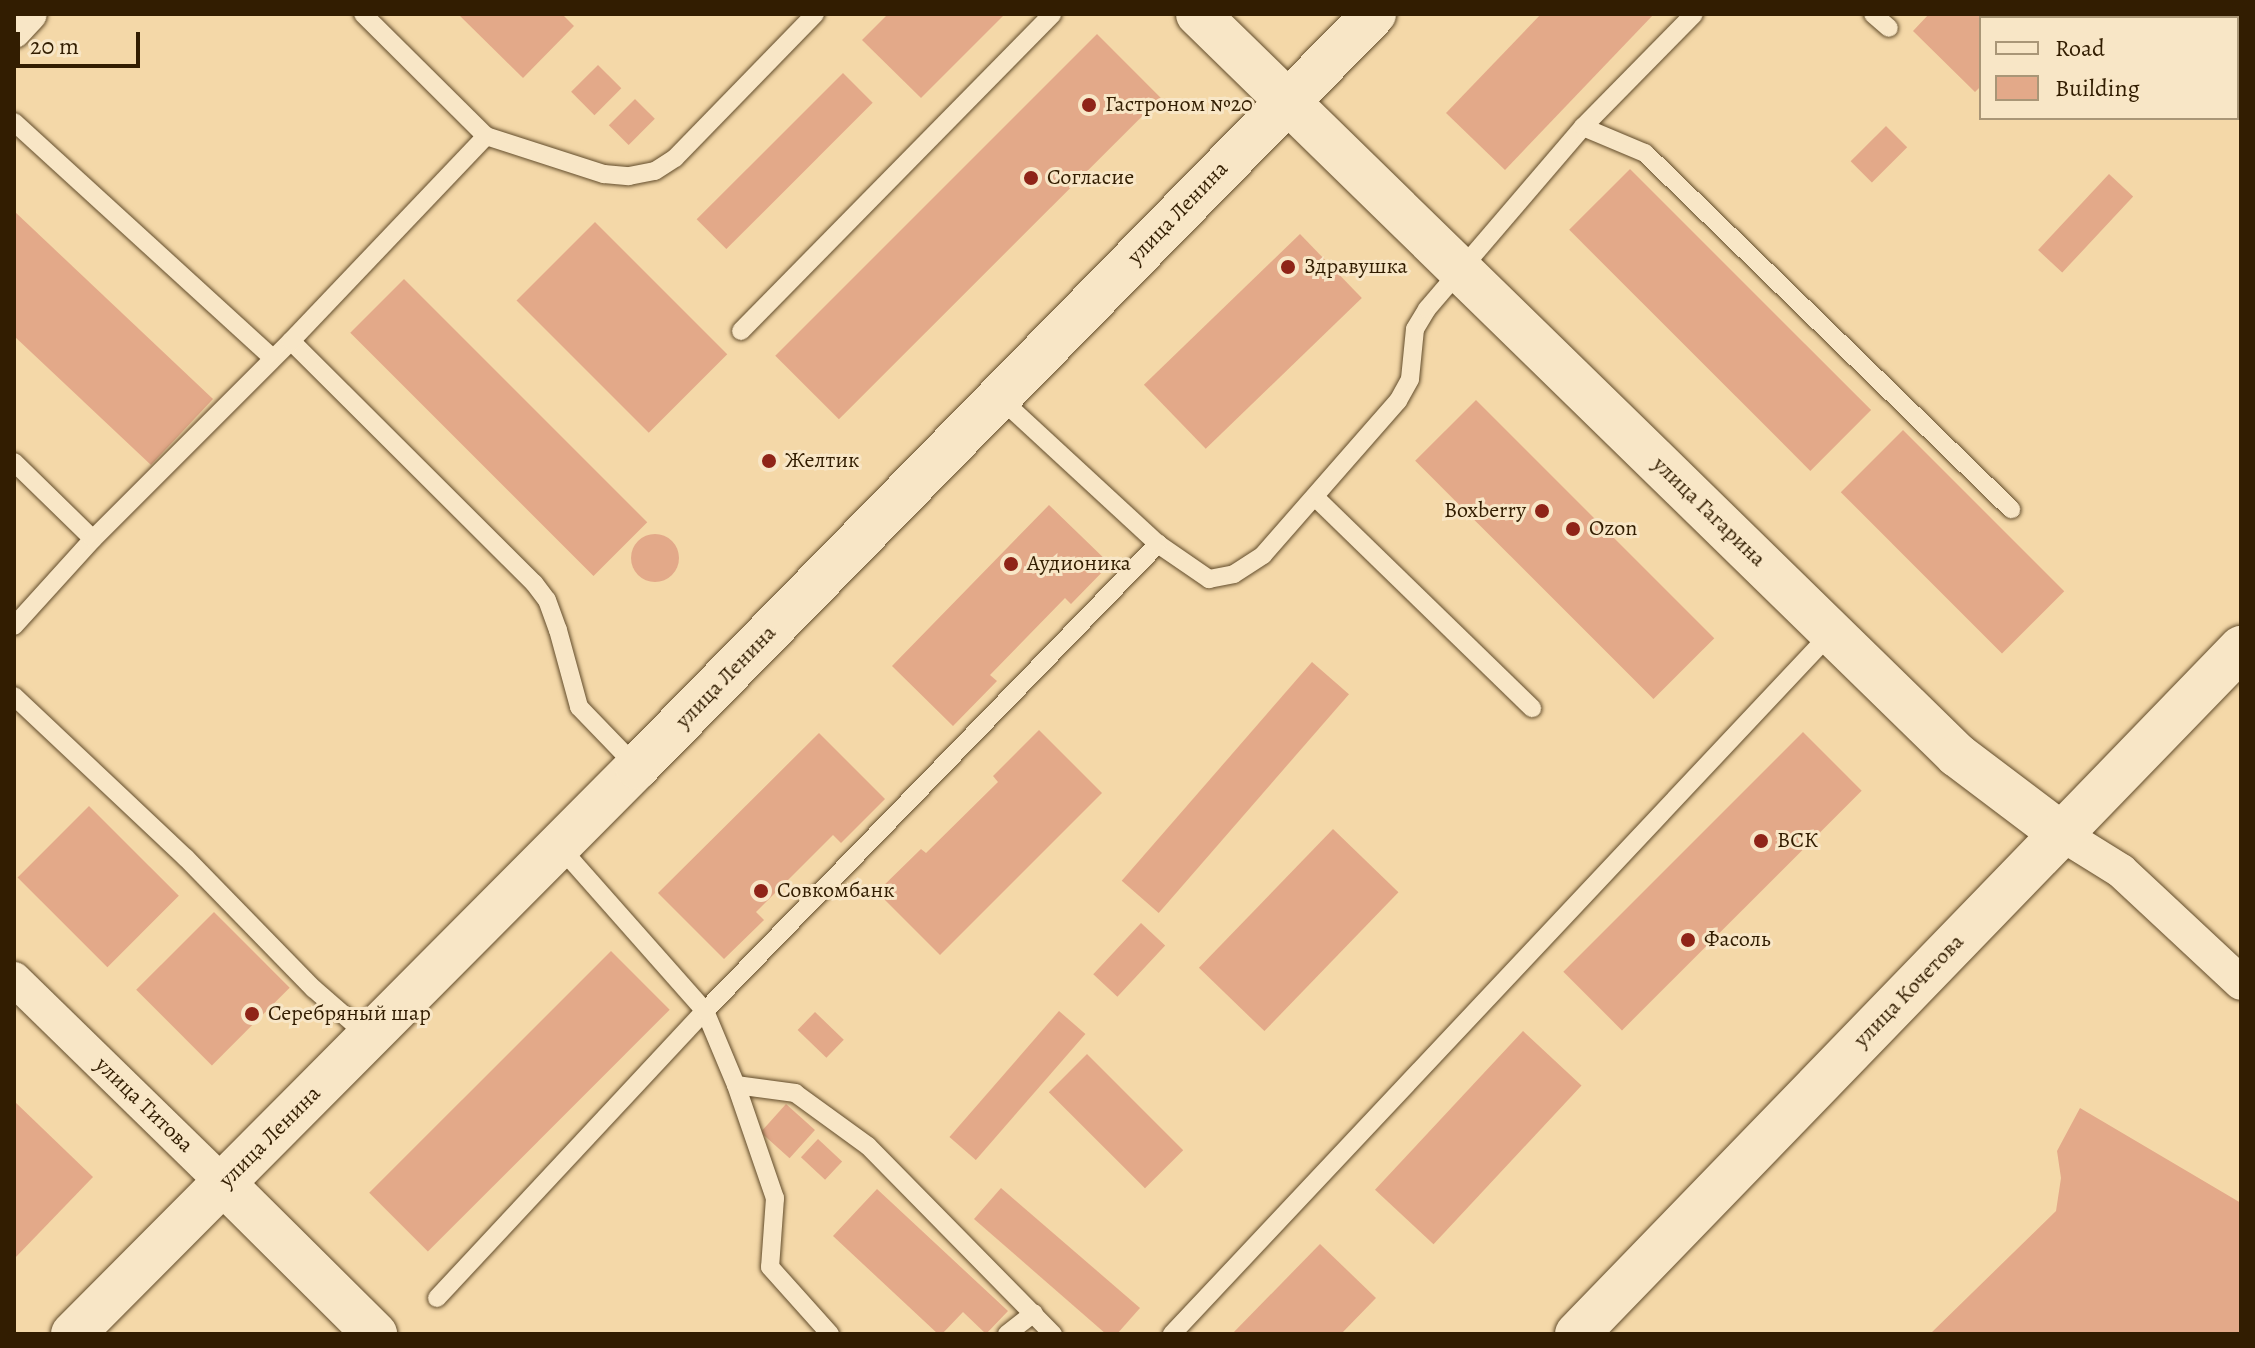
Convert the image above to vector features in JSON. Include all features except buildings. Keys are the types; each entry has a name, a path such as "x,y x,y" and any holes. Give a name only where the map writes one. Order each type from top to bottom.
{"street":[{"path":"14,31 30,14"},
{"name":"улица Гагарина","path":"1198,14 1957,755 2060,833 2121,871 2241,983"},
{"name":"улица Ленина","path":"73,1334 370,1038 1374,14"},
{"name":"улица Кочетова","path":"1577,1334 2241,648"},
{"name":"улица Титова","path":"14,979 375,1334"}],"lane":[{"path":"363,14 486,136 604,174 629,176 655,171 675,158 815,14"},
{"path":"741,331 1052,14"},
{"path":"1000,398 1158,544 1209,579 1234,574 1263,555 1398,401 1410,379 1415,329 1427,309 1583,127 1694,14"},
{"path":"1873,14 1889,28"},
{"path":"14,122 271,357"},
{"path":"1583,127 1645,153 2011,509"},
{"path":"14,626 93,539 271,357 291,341 486,136"},
{"path":"291,341 534,583 547,600 575,682 579,707 637,767"},
{"path":"14,462 93,539"},
{"path":"1315,497 1532,708"},
{"path":"437,1298 705,1011 1158,544"},
{"path":"1172,1334 1831,633"},
{"path":"14,696 186,858 314,989 370,1038"},
{"path":"559,846 705,1011 736,1085 775,1198 770,1267 830,1334"},
{"path":"736,1085 795,1093 868,1146 1053,1334"},
{"path":"1007,1334 1034,1313"}],"place":[{"name":"Гастроном №20","path":"1089,105"},
{"name":"Согласие","path":"1031,178"},
{"name":"Здравушка","path":"1288,267"},
{"name":"Желтик","path":"769,461"},
{"name":"Boxberry","path":"1542,511"},
{"name":"Ozon","path":"1573,529"},
{"name":"Аудионика","path":"1011,564"},
{"name":"ВСК","path":"1761,841"},
{"name":"Совкомбанк","path":"761,891"},
{"name":"Фасоль","path":"1688,940"},
{"name":"Серебряный шар","path":"252,1014"}]}
